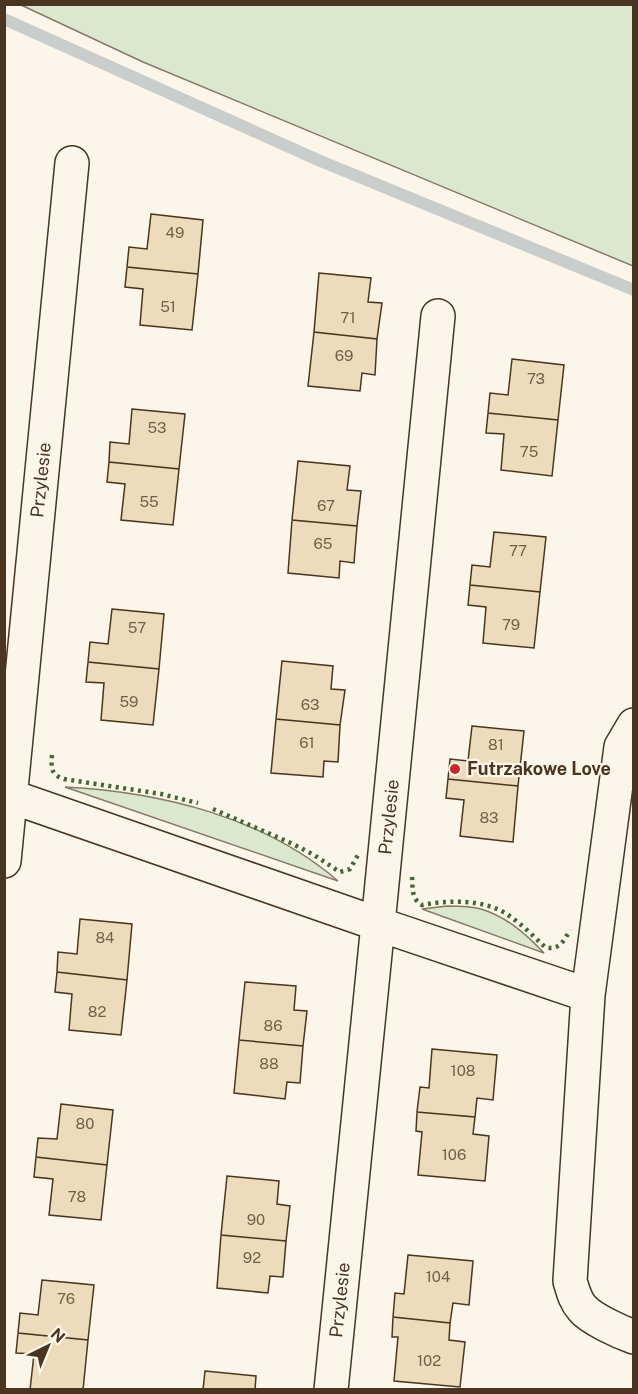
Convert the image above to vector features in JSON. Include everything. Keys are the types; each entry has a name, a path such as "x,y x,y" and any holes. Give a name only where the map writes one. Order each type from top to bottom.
{"street":[{"name":"Przylesie","path":"4,861 8,795 72,163"},
{"name":"Przylesie","path":"331,1389 438,316"},
{"path":"633,725 621,747 588,995 570,1281 574,1296 583,1310 633,1337"},
{"path":"8,795 588,995"}],"green space":[{"path":"21,5 633,5 633,266 143,62"},
{"path":"65,787 138,795 210,812 244,824 278,840 309,859 338,881"},
{"path":"464,906 490,912 508,921 544,953 422,909"}],"building":[{"path":"151,214 203,220 198,274 127,267 129,247 147,249"},
{"path":"127,267 198,274 192,330 140,325 143,289 125,287"},
{"path":"319,273 371,278 368,302 382,303 377,339 314,332"},
{"path":"314,332 377,339 375,375 362,373 360,391 308,386"},
{"path":"512,359 564,365 558,420 488,413 490,393 508,395"},
{"path":"132,409 185,414 179,469 109,462 110,442 129,444"},
{"path":"488,413 558,420 552,476 501,470 504,434 486,433"},
{"path":"298,461 350,466 347,490 361,491 357,526 292,520"},
{"path":"109,462 179,469 173,525 121,520 125,484 107,482"},
{"path":"292,520 357,526 354,563 340,561 339,578 288,573"},
{"path":"494,532 546,537 540,592 470,585 472,565 490,567"},
{"path":"470,585 540,592 534,648 483,643 486,607 468,605"},
{"path":"112,609 164,614 159,669 88,662 90,642 108,644"},
{"path":"282,661 333,666 331,689 345,690 340,725 276,719"},
{"path":"88,662 159,669 153,725 101,720 104,683 86,682"},
{"path":"276,719 340,725 338,762 324,761 323,777 271,773"},
{"path":"472,726 524,731 518,786 448,779 450,759 468,761"},
{"path":"448,779 518,786 513,842 460,836 464,800 446,798"},
{"path":"80,919 132,924 127,980 57,972 58,952 77,954"},
{"path":"57,972 127,980 121,1035 69,1030 72,994 55,992"},
{"path":"245,982 296,986 294,1010 307,1011 303,1046 239,1040"},
{"path":"239,1040 303,1046 300,1083 287,1082 285,1099 234,1093"},
{"path":"432,1049 497,1055 493,1100 477,1098 475,1117 417,1112 420,1087 429,1088"},
{"path":"61,1104 113,1110 107,1165 36,1157 38,1138 57,1139"},
{"path":"417,1112 475,1117 473,1134 489,1136 485,1181 418,1175 422,1132 416,1131"},
{"path":"36,1157 107,1165 101,1220 49,1215 53,1179 34,1177"},
{"path":"227,1176 279,1181 277,1204 290,1206 286,1241 221,1235"},
{"path":"221,1235 286,1241 283,1277 270,1276 268,1293 217,1288"},
{"path":"408,1255 473,1261 469,1305 453,1303 450,1323 393,1317 395,1293 404,1294"},
{"path":"42,1280 94,1285 88,1340 18,1333 20,1313 38,1315"},
{"path":"393,1317 450,1323 449,1340 465,1342 460,1387 394,1381 398,1337 392,1337"},
{"path":"18,1333 88,1340 83,1390 30,1390 34,1354 16,1353"},
{"path":"205,1371 256,1376 255,1390 203,1390"}],"waterway":[{"path":"4,19 318,160 634,290"}],"hedge":[{"path":"52,755 53,770 64,779 161,794 198,803"},
{"path":"213,809 293,844 340,872 350,869 358,855"},
{"path":"412,877 414,896 418,903 422,905 465,902 496,908 516,921 545,947 557,946 570,930"}],"place":[{"name":"Futrzakowe Love","path":"455,769"}]}
